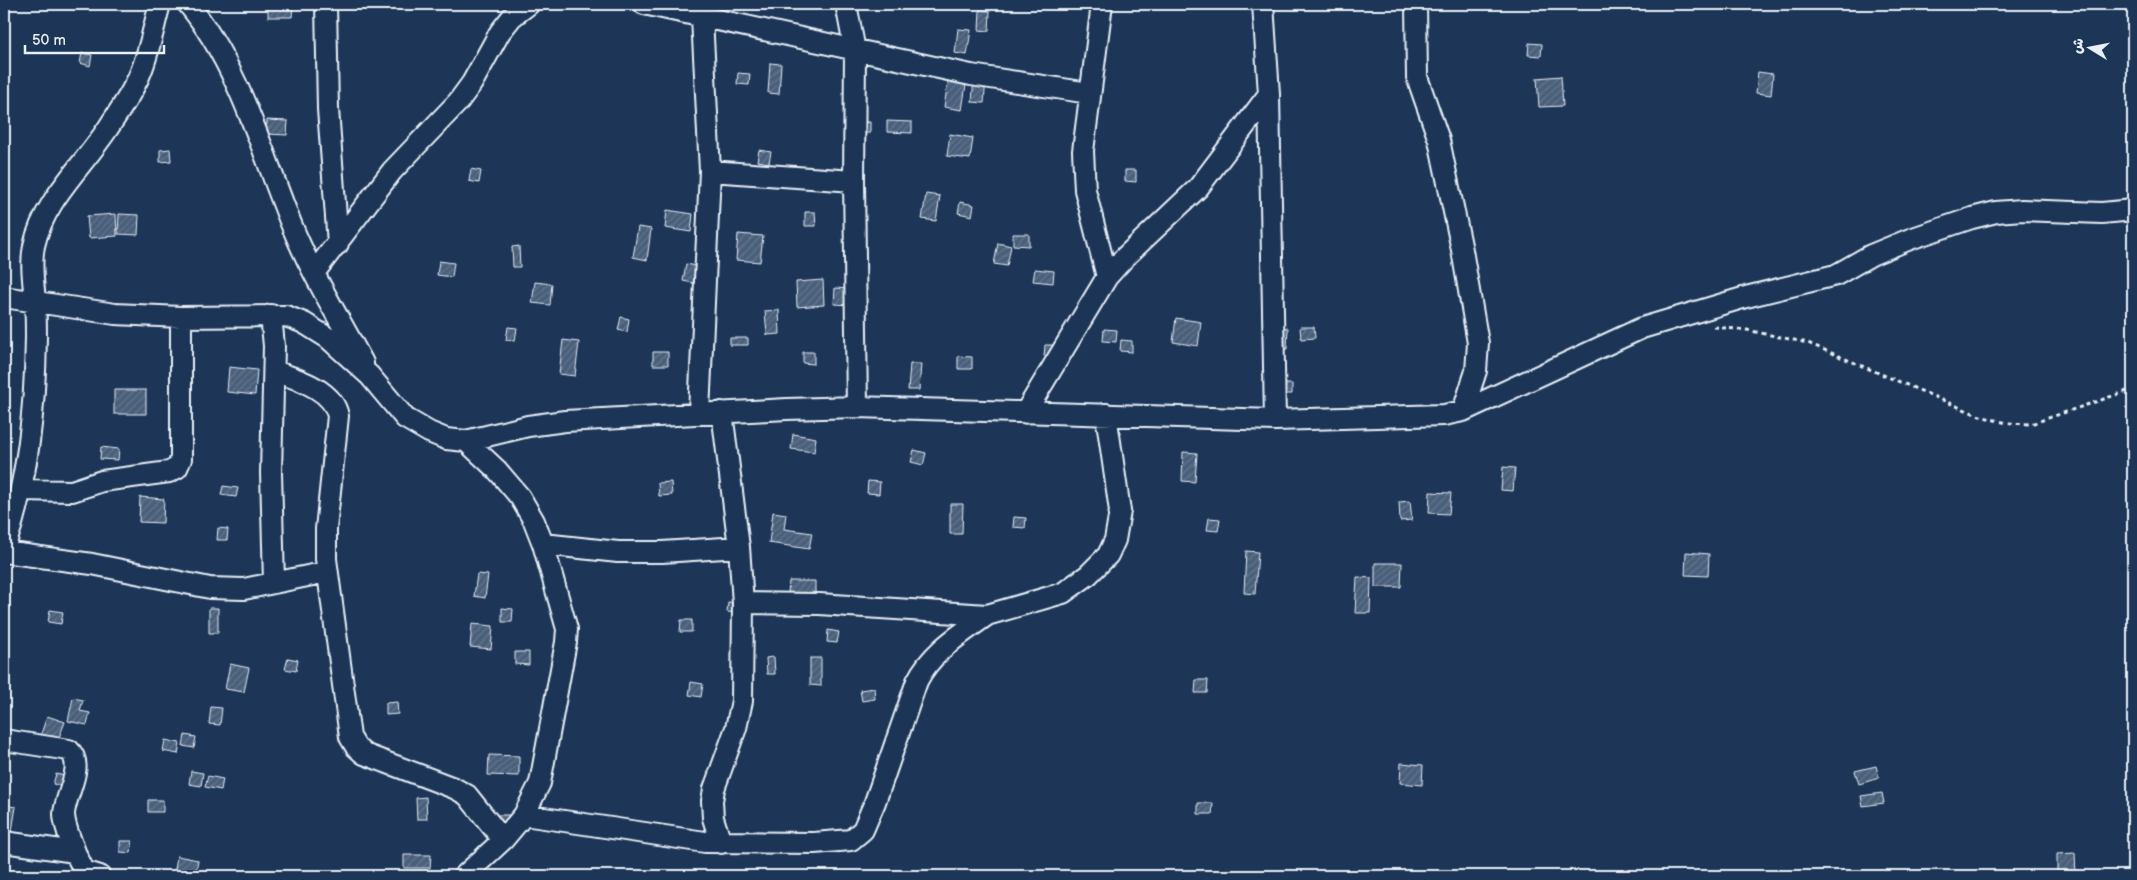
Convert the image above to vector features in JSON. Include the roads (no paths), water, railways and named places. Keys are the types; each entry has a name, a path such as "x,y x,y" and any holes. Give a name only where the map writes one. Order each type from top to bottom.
{"street":[{"path":"160,4 142,70 112,124 55,199 42,221 34,247 32,282 36,304 35,391 28,457 22,490 4,550 110,567 210,588 244,589 326,572"},
{"path":"188,4 222,53 293,228 314,273 370,376"},
{"path":"326,4 328,109 338,244"},
{"path":"314,273 392,171 458,102 472,83 500,32 512,17 529,4"},
{"path":"644,4 971,75 1089,93"},
{"path":"846,4 855,51 854,181 857,407"},
{"path":"1102,4 1083,151 1085,190 1107,278"},
{"path":"1263,4 1269,94 1275,420"},
{"path":"1416,4 1417,77 1440,140 1478,343 1476,371 1464,411"},
{"path":"699,414 710,171 702,18"},
{"path":"1025,413 1107,278 1126,256 1198,188 1269,94"},
{"path":"710,171 854,181"},
{"path":"4,297 36,304 115,314 181,317 286,316 304,323 328,338 370,376 405,418 429,432 446,439 466,441 528,426 556,422 722,412 857,407 1275,420 1444,415 1464,411 1642,328 1746,297 1836,275 1871,255 1910,239 1972,218 1996,212 2022,210 2102,213 2133,210"},
{"path":"271,315 274,371 271,473 274,582"},
{"path":"22,490 72,491 96,482 169,472 177,468 180,459 181,317"},
{"path":"274,371 299,380 330,397 336,406 338,416 326,529 326,572 350,737 356,747 364,754 454,788 467,795 503,840"},
{"path":"721,843 713,818 712,801 714,789 736,728 742,700 743,603 739,547 722,412"},
{"path":"743,603 819,604 987,615 1063,593 1088,575 1108,555 1115,540 1120,511 1106,414"},
{"path":"464,876 503,840 524,815 540,783 567,629 543,544 534,521 520,497 497,470 466,441"},
{"path":"543,544 618,552 662,552 739,547"},
{"path":"524,815 721,843 834,842 851,840 863,830 875,802 917,681 925,666 936,654 987,615"},
{"path":"4,740 68,750 74,756 76,765 64,814 75,852 84,872 100,876"},
{"path":"4,842 75,852"}]}
